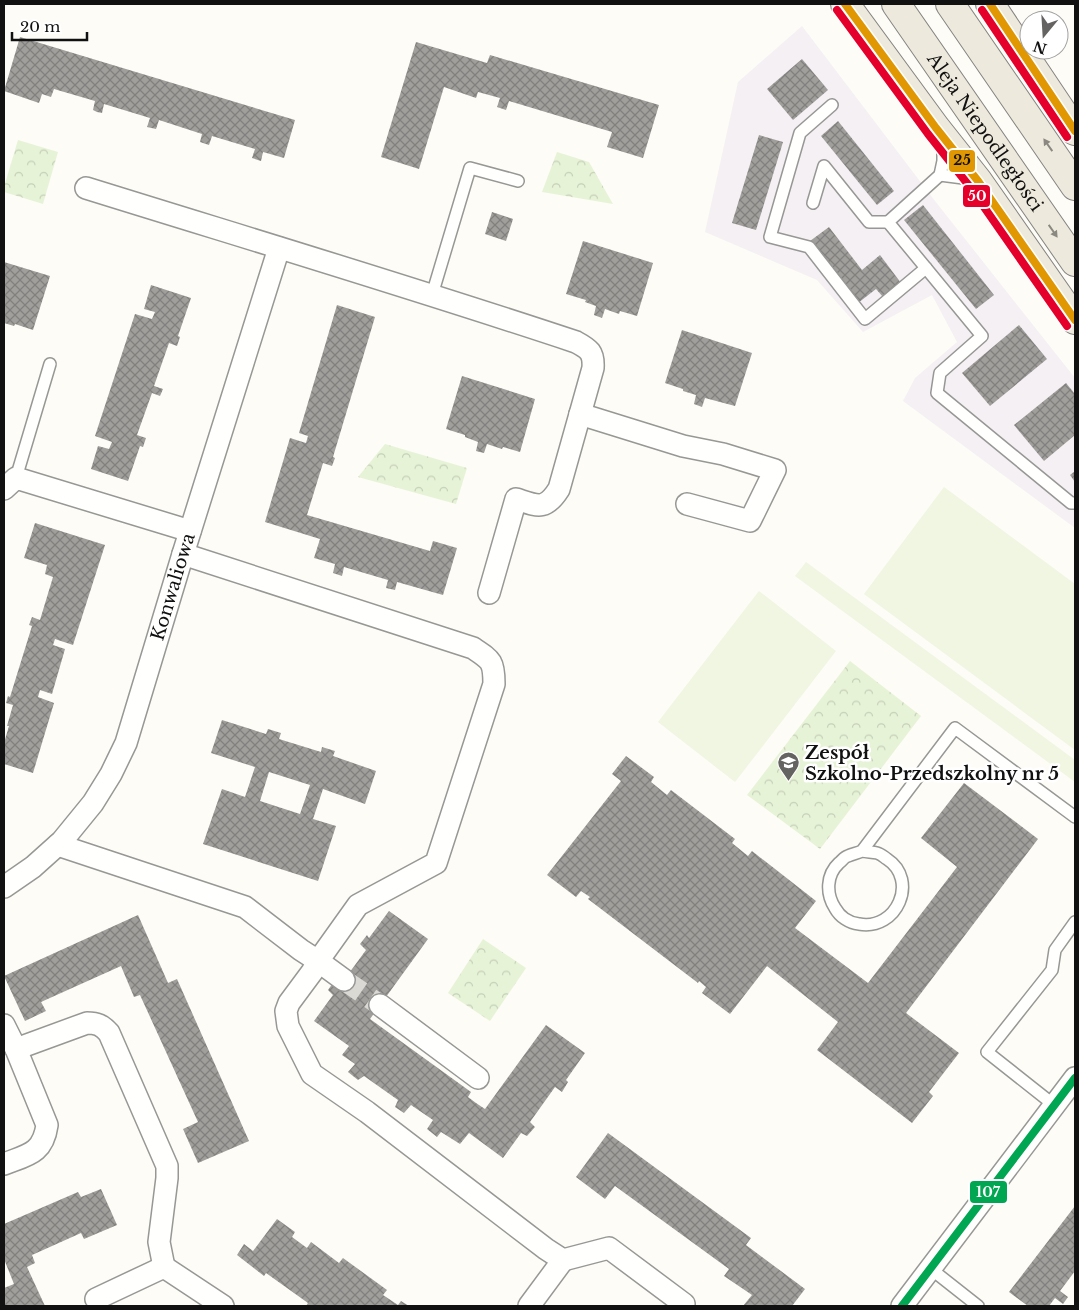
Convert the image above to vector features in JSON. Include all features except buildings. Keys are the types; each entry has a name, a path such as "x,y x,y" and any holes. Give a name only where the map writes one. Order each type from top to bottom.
{"main road":[{"path":"845,4 936,128 978,181 1075,320"},
{"name":"Aleja Niepodległości","path":"896,4 1075,262"},
{"path":"950,4 1075,186"},
{"path":"990,4 1075,131"}],"street":[{"path":"86,188 432,295 576,342 587,349 594,358 593,368 559,489 552,499 543,505 531,504 516,499 488,593"},
{"name":"Konwaliowa","path":"4,887 58,845 93,802 111,774 126,743 279,248"},
{"path":"580,414 682,446 723,454 775,470 750,521 687,504"},
{"path":"10,483 190,531"},
{"path":"183,554 473,648 490,659 494,670 494,684 436,863 358,905 312,972 288,1003 286,1011 288,1026 312,1074 367,1112 563,1260"},
{"path":"58,845 245,907 344,980"},
{"path":"380,1005 478,1078"},
{"path":"16,1049 86,1023 95,1023 103,1026 109,1033 167,1166 159,1242 164,1267 222,1306"},
{"path":"4,1024 46,1125 45,1136 41,1146 34,1152 4,1164"},
{"path":"902,1306 1075,1078"},
{"path":"529,1306 563,1260 609,1248 684,1304"},
{"path":"96,1298 164,1267"}],"lane":[{"path":"832,105 800,133 770,237 809,247 866,319 926,268"},
{"path":"813,204 824,166 869,222 888,222 940,175 943,161 942,144 936,128"},
{"path":"432,295 470,168 518,181"},
{"path":"940,175 978,181"},
{"path":"888,222 982,336 940,373 937,393 1071,503 1075,503"},
{"path":"10,483 50,364"},
{"path":"862,851 879,854 886,858 893,863 901,878 902,894 896,910 884,921 868,926 852,923 838,914 830,900 828,883 834,868 846,856 862,851 955,728 1075,817"},
{"path":"1054,1105 987,1052 1052,970 1055,950 1075,922"},
{"path":"931,1269 978,1306"}],"shaded area":[{"path":"802,26 935,201 1075,378 1075,528 903,401 915,378 957,342 932,295 863,332 817,280 705,232 738,82"}],"green space":[{"path":"18,140 58,152 43,204 4,192"},
{"path":"557,152 589,162 613,204 542,192"},
{"path":"385,444 467,468 456,504 358,477"},
{"path":"944,487 1075,584 1075,750 864,594"},
{"path":"806,562 1075,760 1075,782 795,576"},
{"path":"759,591 836,651 735,782 658,722"},
{"path":"850,661 921,716 820,849 747,795"},
{"path":"483,939 526,968 490,1021 448,993"}],"tunnel":[{"path":"344,980 380,1005"}],"transit line":[{"name":"25","path":"845,4 936,128 978,181 1075,320"},
{"name":"25","path":"990,4 1075,131"},
{"name":"50","path":"837,10 928,134 970,187 1067,326"},
{"name":"50","path":"982,10 1067,137"},
{"name":"107","path":"902,1306 1075,1078"}],"place":[{"name":"Zespół Szkolno-Przedszkolny nr 5","path":"789,782"}]}
